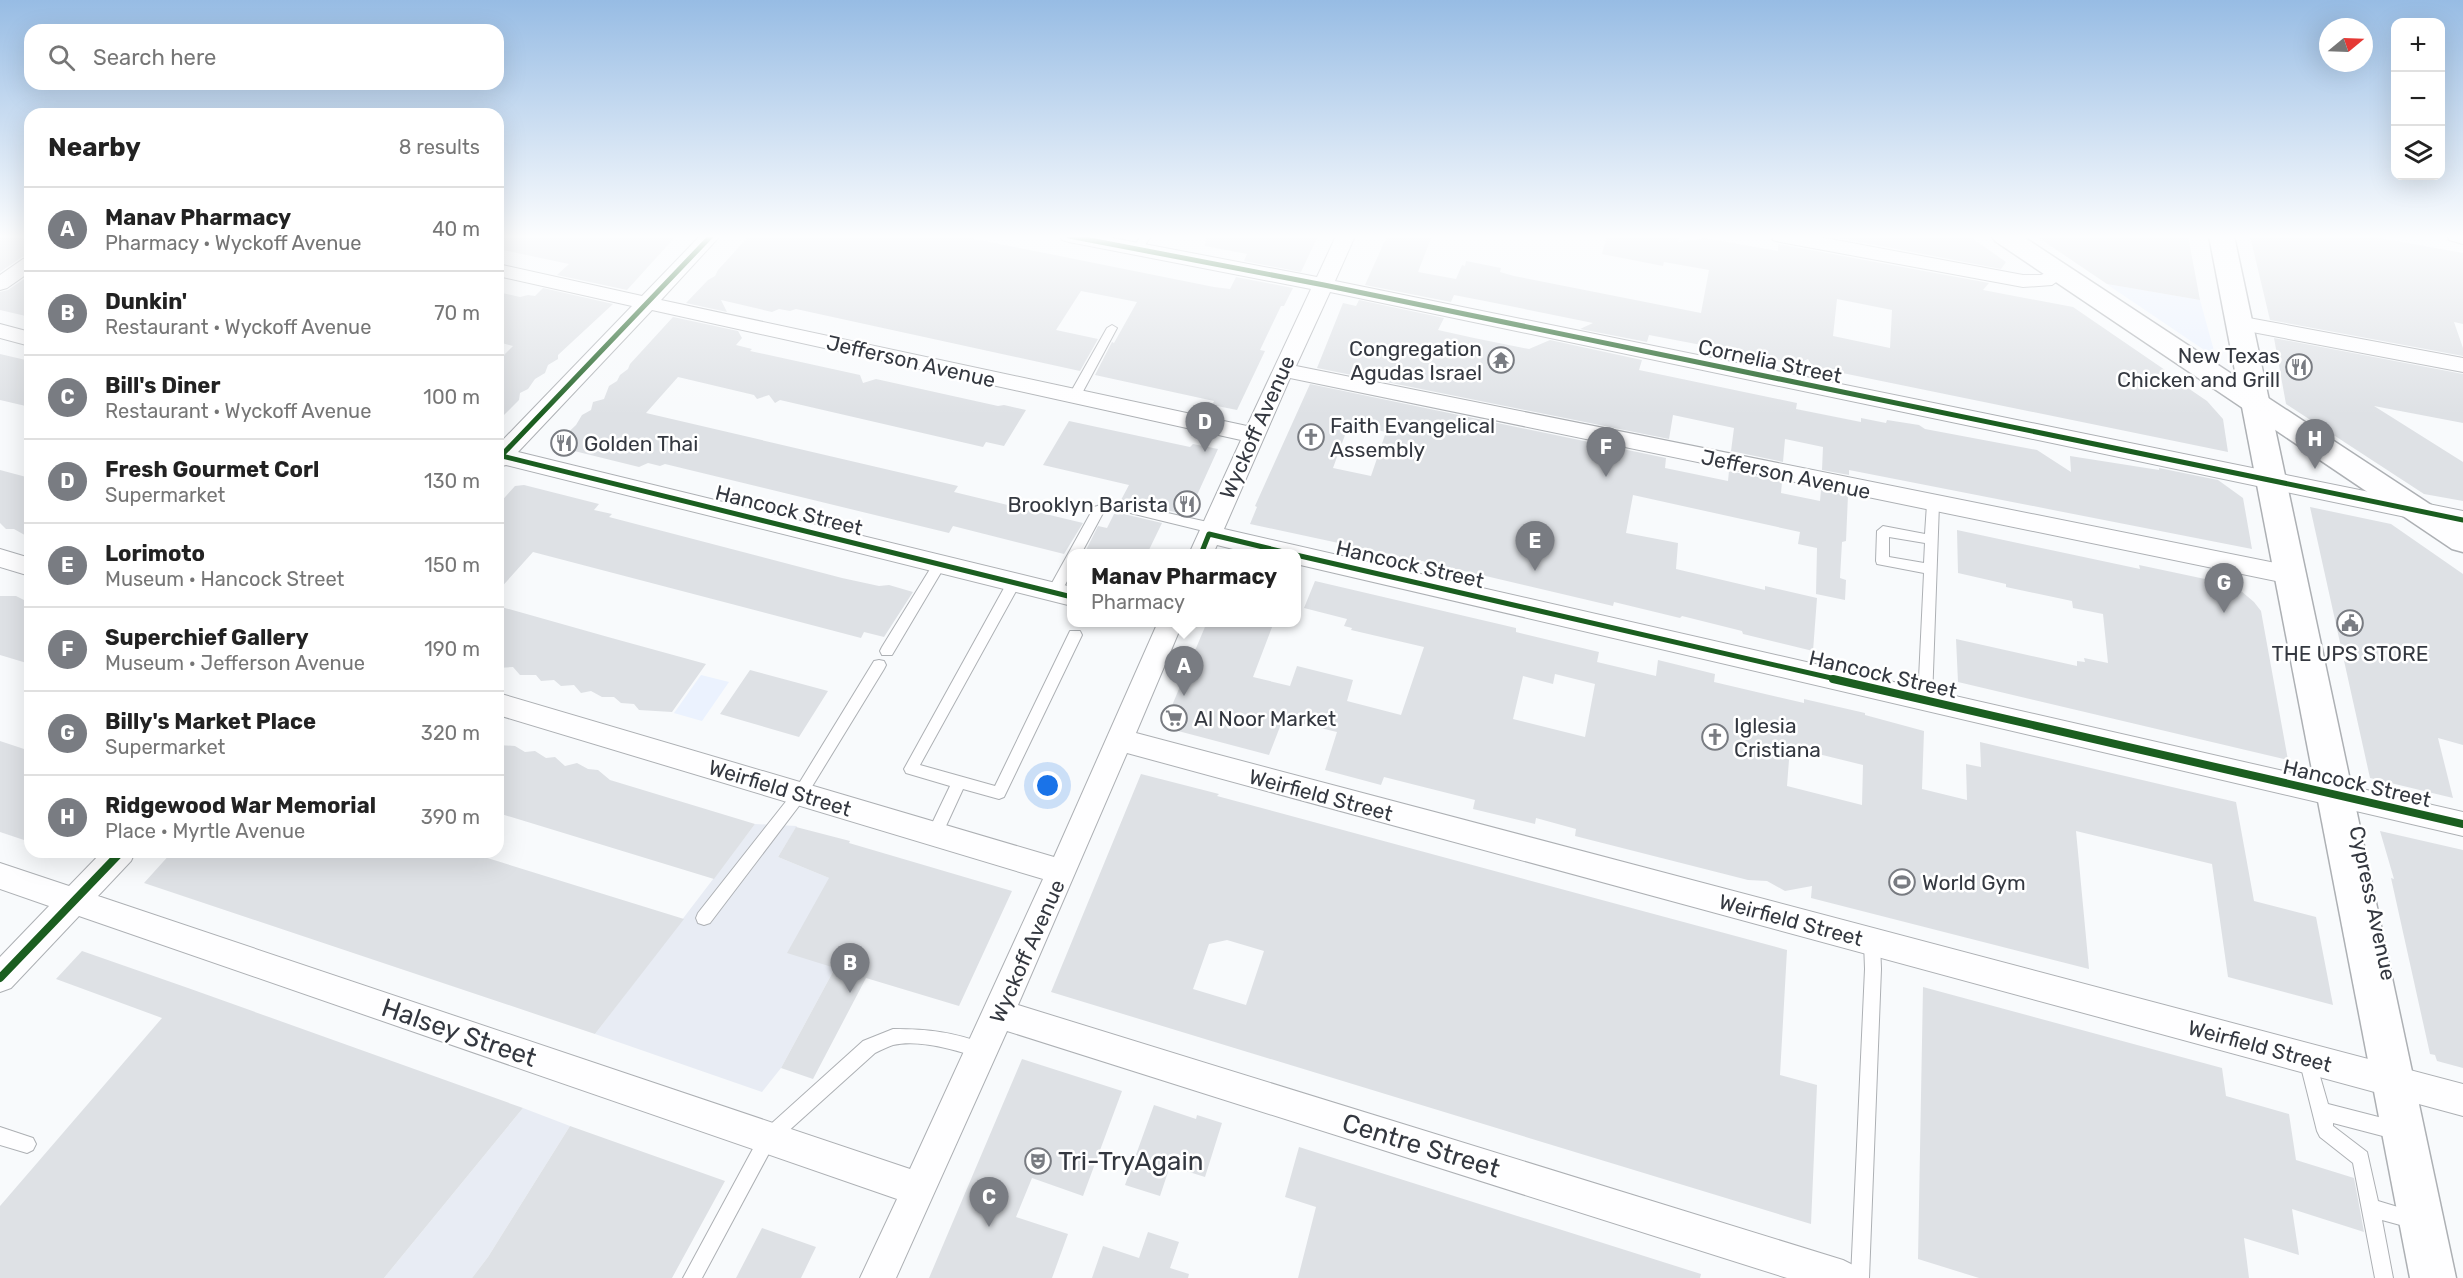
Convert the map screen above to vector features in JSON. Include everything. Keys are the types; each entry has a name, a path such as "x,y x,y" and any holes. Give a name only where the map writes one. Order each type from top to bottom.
{"main road":[{"path":"2093,296 2463,541"},
{"name":"Cypress Avenue","path":"2233,296 2261,424 2433,1278"}],"street":[{"name":"Jefferson Avenue","path":"615,296 1253,435"},
{"path":"504,452 655,296"},
{"name":"Wyckoff Avenue","path":"1207,539 1319,296"},
{"name":"Cornelia Street","path":"1375,296 2463,520"},
{"path":"2238,323 2463,364"},
{"path":"0,331 24,337"},
{"name":"Jefferson Avenue","path":"1283,370 2290,575"},
{"name":"Hancock Street","path":"504,458 1063,595"},
{"name":"Hancock Street","path":"1207,539 1265,549"},
{"name":"Hancock Street","path":"1301,556 2463,824"},
{"path":"0,558 24,565"},
{"name":"Wyckoff Avenue","path":"878,1278 999,1014 1169,627"},
{"name":"Weirfield Street","path":"504,707 1062,872"},
{"name":"Weirfield Street","path":"1119,740 2463,1100"},
{"path":"0,978 115,858"},
{"name":"Halsey Street","path":"0,876 918,1189"},
{"name":"Centre Street","path":"999,1014 1809,1273 1843,1278"}],"lane":[{"path":"1074,397 1112,328"},
{"path":"1925,700 1933,504"},
{"path":"1077,549 1098,510 1114,505 1207,539"},
{"path":"1931,569 1882,561 1882,531 1932,540"},
{"path":"887,651 940,564"},
{"path":"1063,595 1067,577"},
{"path":"1014,582 911,770 999,793 1075,635"},
{"path":"704,918 800,794 879,665"},
{"path":"935,834 959,782"},
{"path":"1860,1278 1873,969 1872,942"},
{"path":"692,1278 768,1138 869,1047 893,1037 955,1041 982,1052"},
{"path":"2307,1058 2326,1131 2361,1158 2384,1278"},
{"path":"2321,1111 2403,1132"},
{"path":"0,1136 27,1144"},
{"path":"2371,1208 2421,1222"}],"shaded area":[{"path":"2124,296 2175,296 2200,300 2216,358"},
{"path":"701,675 729,682 702,721 674,713"},
{"path":"755,824 797,826 778,857 829,878 835,968 781,1068 762,1092 595,1034"},
{"path":"523,1108 570,1126 488,1257 472,1278 384,1278"}],"building":[{"path":"0,296 24,296 24,316 0,310"},
{"path":"504,296 576,296 613,304 558,355 558,359 548,365 545,373 535,379 528,389 520,393 519,400 504,415 504,355 513,346 504,344"},
{"path":"693,296 1078,296 1056,330 1098,339 1080,371 796,309 790,311 779,309 772,312 721,300 727,312 686,303"},
{"path":"1105,296 1289,296 1284,306 1281,306 1260,350 1265,351 1237,410 1212,405 1214,401 1095,375 1137,302"},
{"path":"1419,296 1454,296 1451,302"},
{"path":"1457,296 1613,296 1701,313 1704,296 2013,296 2073,307 2207,401 2223,419 2228,452 1813,367 1808,359 1801,364 1649,335 1647,342 1580,329 1593,323","holes":["1837,299 1892,310 1890,348 1833,336"]},
{"path":"2175,296 2199,296 2200,300"},
{"path":"2264,296 2463,296 2463,324 2454,322 2463,348 2463,356 2270,320"},
{"path":"1359,300 1444,318 1438,330 1474,338 1529,349 1550,340 1642,360 1639,370 1797,403 1796,409 1861,422 1861,418 1886,423 1887,420 1919,425 1925,429 2037,450 2071,472 2070,456 2159,470 2159,468 2218,480 2243,498 2252,549 1849,470 1849,475 1822,470 1823,447 1785,439 1783,462 1731,451 1734,428 1673,415 1669,439 1317,368 1343,303 1356,306"},
{"path":"673,317 738,331 742,338 736,345 752,349 750,351 860,375 863,383 876,379 1026,410 1004,446 986,442 983,447 780,400 775,403 769,395 757,399 754,395 678,377 646,413 958,486 954,492 1083,523 1064,554 953,526 949,533 665,464 660,466 648,463 639,467 554,446 576,425 582,415 591,410 593,402 604,399 609,386 617,381"},
{"path":"2274,338 2463,374 2463,423 2374,406 2463,462 2463,501 2424,494 2286,404"},
{"path":"0,354 24,360 24,406 0,400"},
{"path":"1310,384 1666,458 1665,468 1728,481 1729,471 1782,482 1781,493 1820,501 1821,490 1848,495 1846,541 1842,542 1840,578 1846,580 1845,600 1816,594 1817,548 1798,544 1800,532 1633,495 1626,533 1678,543 1676,569 1765,590 1765,586 1817,598 1813,651 1682,616 1680,618 1614,602 1613,606 1422,561 1399,558 1399,556 1250,524 1257,507 1255,506","holes":["1349,424 1386,432 1371,476 1333,468"]},
{"path":"1069,421 1190,447 1193,444 1218,449 1188,515 1121,500 1129,485 1043,465"},
{"path":"0,470 24,476 24,535 14,529 6,529 0,523"},
{"path":"524,485 599,504 594,510 612,514 609,517 842,578 879,586 889,585 913,592 884,637 864,632 861,638 533,552 504,584 504,498 515,486"},
{"path":"2310,507 2391,524 2463,574 2463,745 2438,738 2453,798 2370,778"},
{"path":"1115,512 1162,523 1149,549 1086,549 1098,526 1107,528"},
{"path":"1957,530 2140,569 2139,565 2224,583 2241,591 2261,611 2288,760 1958,682 1956,639 2077,666 2077,661 2085,662 2084,658 2108,663 2103,614 2073,608 2072,601 2006,587 2006,584 1958,573"},
{"path":"1315,581 1516,628 1516,632 1599,652 1597,662 1656,676 1658,660 1715,674 1714,682 1804,703 1804,699 1865,713 1865,715 1924,731 1922,789 1967,800 1966,764 1981,767 1980,742 2236,802 2254,901 2316,917 2333,1005 2228,977 2212,864 2076,831 2089,969 1811,898 1812,886 1785,891 1767,881 1748,880 1575,836 1576,829 1536,818 1535,824 1473,809 1475,800 1384,777 1381,785 1325,770 1337,732 1283,719 1269,755 1163,727 1205,627 1272,627 1253,677 1290,686 1297,666 1353,680 1347,701 1401,715 1424,647 1351,630 1352,628 1344,626 1347,619 1304,608","holes":["1555,674 1595,684 1585,737 1513,719 1523,676 1553,684","1790,747 1863,765 1862,805 1787,786"]},
{"path":"0,596 16,596 24,600 24,662 0,655"},
{"path":"504,608 706,664 672,712 639,710 634,704 621,703 614,697 602,697 591,691 581,693 574,685 561,686 554,680 541,681 536,675 520,675 513,667 504,668"},
{"path":"750,670 828,691 799,737 720,714"},
{"path":"0,741 24,749 24,840 0,832"},
{"path":"504,745 515,746 525,752 535,751 546,758 555,757 565,766 577,763 588,769 598,770 610,780 755,824 714,879 504,815"},
{"path":"1141,774 1787,950 1780,1075 1817,1085 1811,1224 1051,992","holes":["1227,940 1264,951 1246,1005 1193,989 1209,944"]},
{"path":"796,827 850,841 849,843 1012,891 959,1006 866,978 813,1079 781,1068 835,968 787,953 829,878 778,857"},
{"path":"2380,831 2463,850 2463,1068 2437,1061 2435,1055 2430,1054 2391,878 2394,879"},
{"path":"167,858 487,858 684,919 595,1034 144,883"},
{"path":"82,951 523,1108 384,1278 0,1278 0,1206 162,1018 56,979"},
{"path":"1923,987 2222,1068 2226,1096 2289,1114 2296,1160 2354,1178 2364,1232 2292,1209 2299,1255 2244,1238 2249,1278 1979,1278 1918,1259"},
{"path":"1022,1059 1122,1091 1083,1196 1032,1178 1016,1217 1068,1234 1052,1278 929,1278"},
{"path":"1154,1105 1196,1119 1197,1115 1222,1123 1205,1177 1170,1166 1160,1196 1125,1185"},
{"path":"570,1126 725,1181 672,1278 472,1278 488,1257"},
{"path":"1299,1147 1701,1274 1700,1278 1298,1278 1316,1207 1285,1197"},
{"path":"762,1228 816,1247 801,1278 736,1278"},
{"path":"1148,1232 1179,1242 1170,1268 1189,1274 1188,1278 1092,1278 1103,1246 1139,1258"}],"cycle path":[{"path":"504,453 654,296"},
{"path":"1376,296 2463,520"},
{"path":"504,456 1067,596"},
{"path":"1203,549 1209,534 1271,549"},
{"path":"1301,556 2463,824"},
{"path":"0,978 115,858"}],"place":[{"name":"Congregation Agudas Israel","path":"1501,360"},
{"name":"New Texas Chicken and Grill","path":"2299,367"},
{"name":"Faith Evangelical Assembly","path":"1311,437"},
{"name":"Golden Thai","path":"564,443"},
{"name":"Fresh Gourmet Corl","path":"1205,452"},
{"name":"Ridgewood War Memorial","path":"2315,469"},
{"name":"Superchief Gallery","path":"1606,477"},
{"name":"Brooklyn Barista","path":"1187,504"},
{"name":"Lorimoto","path":"1535,571"},
{"name":"Billy's Market Place","path":"2224,613"},
{"name":"THE UPS STORE","path":"2350,623"},
{"name":"Manav Pharmacy","path":"1184,696"},
{"name":"Al Noor Market","path":"1174,718"},
{"name":"Iglesia Cristiana","path":"1715,737"},
{"name":"World Gym","path":"1902,882"},
{"name":"Dunkin'","path":"850,993"},
{"name":"Tri-TryAgain","path":"1038,1161"},
{"name":"Bill's Diner","path":"989,1227"}]}
